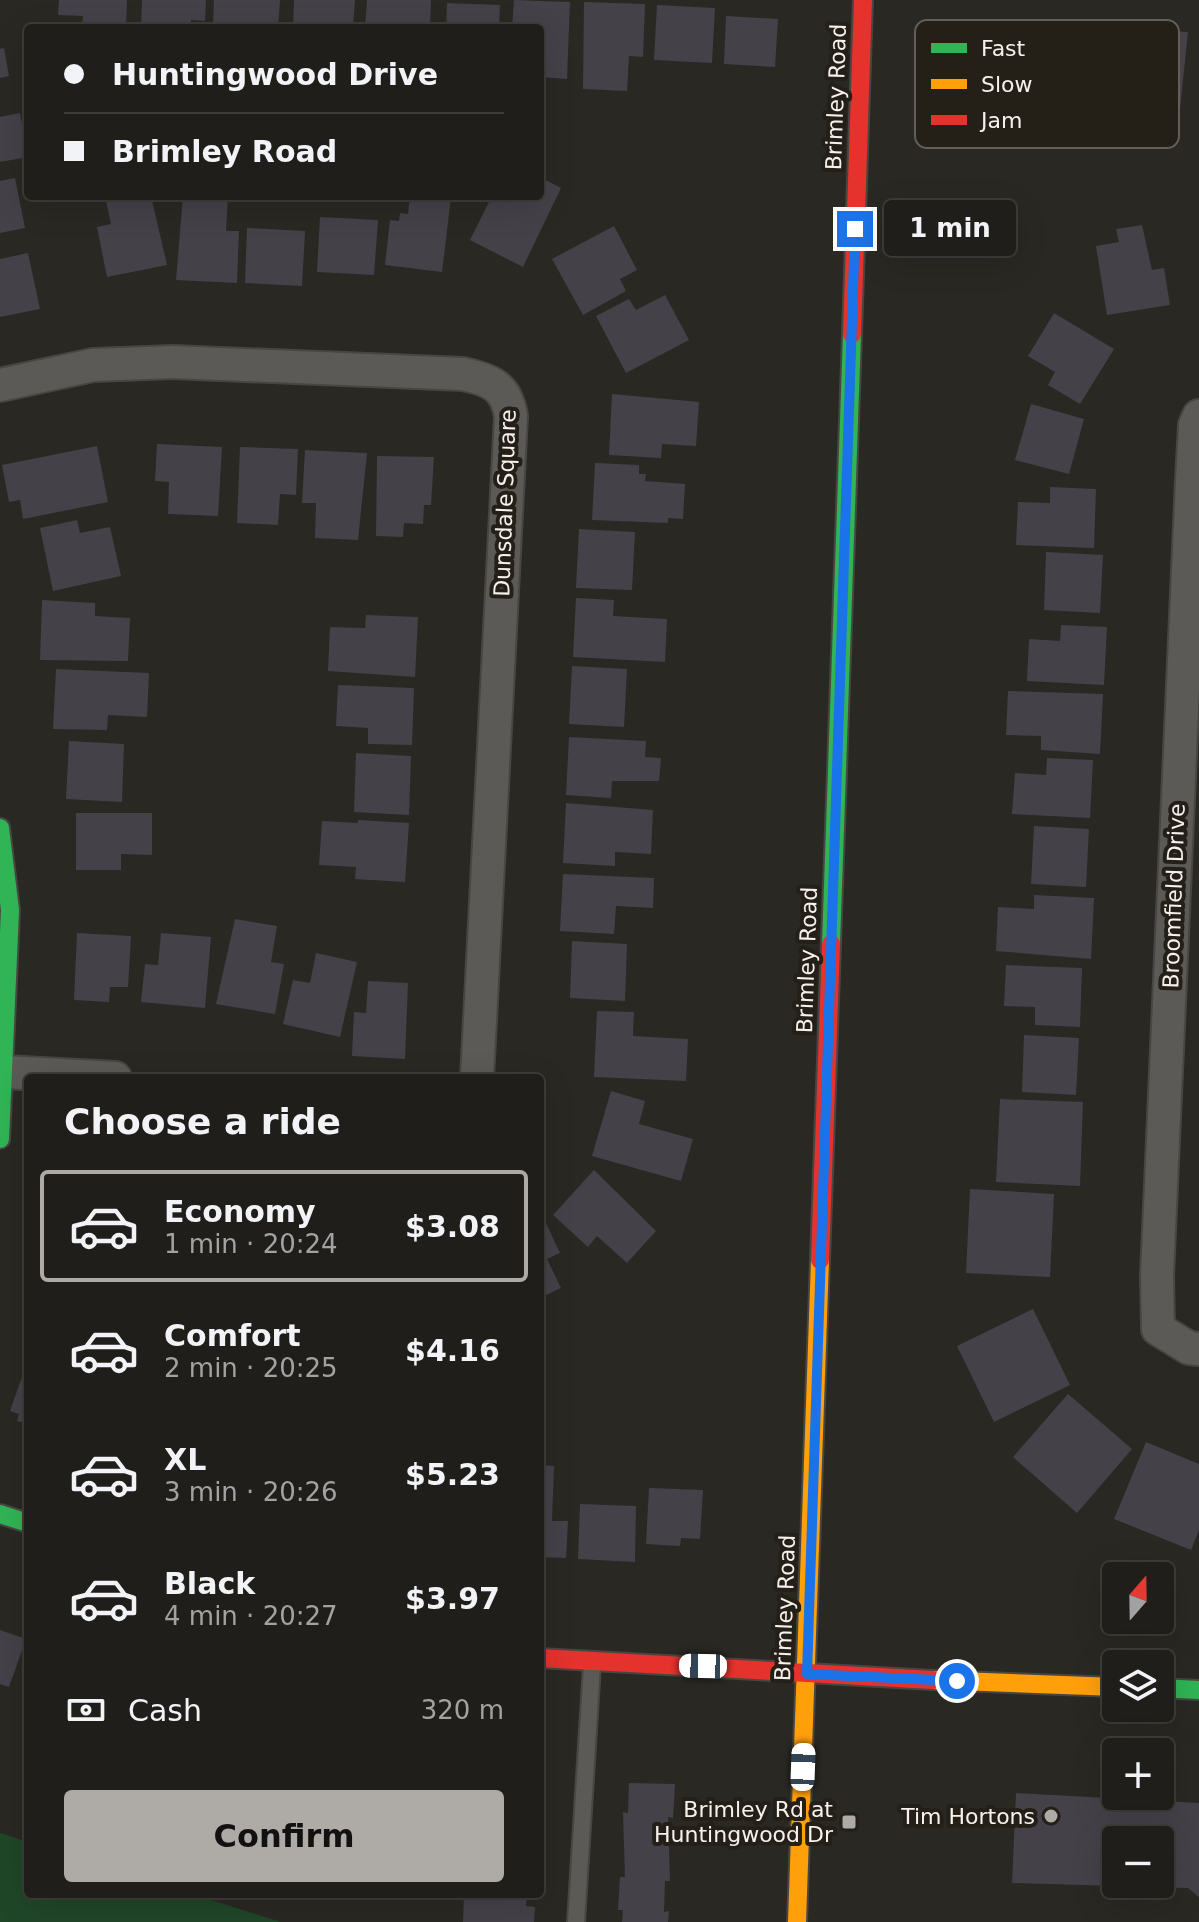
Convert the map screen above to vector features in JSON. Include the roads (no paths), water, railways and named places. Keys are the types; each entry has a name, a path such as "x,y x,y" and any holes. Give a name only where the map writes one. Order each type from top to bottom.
{"main road":[{"name":"Brimley Road","path":"797,1922 863,0"},
{"path":"0,828 10,910 0,1139"},
{"path":"0,1514 24,1522"},
{"path":"544,1658 592,1663 731,1666 807,1674 1102,1686"},
{"path":"1174,1689 1199,1690"}],"street":[{"name":"Dunsdale Square","path":"0,385 93,365 173,362 463,374 493,381 508,397 511,416 477,1074"},
{"name":"Broomfield Drive","path":"1199,416 1195,425 1191,496 1157,1290 1158,1329 1189,1348 1199,1349"},
{"path":"4,1072 41,1074"}],"lane":[{"path":"576,1922 592,1663"}],"place":[{"name":"Tim Hortons","path":"1051,1816"},
{"name":"Brimley Rd at Huntingwood Dr","path":"849,1822"}]}
